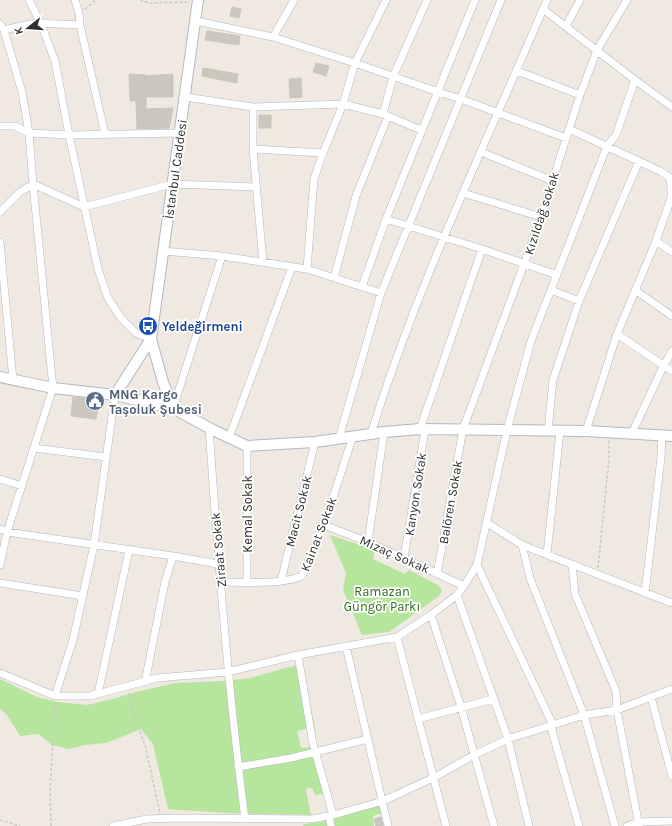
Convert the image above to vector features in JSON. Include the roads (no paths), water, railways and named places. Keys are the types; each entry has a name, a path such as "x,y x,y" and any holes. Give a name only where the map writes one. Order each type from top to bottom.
{"street":[{"path":"29,0 41,24 55,61 69,135 98,269 108,298 121,318 136,333 151,339"},
{"path":"75,0 105,134"},
{"path":"273,37 294,0"},
{"path":"334,278 356,196 386,115 393,77 427,0"},
{"path":"362,287 386,218 475,0"},
{"path":"339,438 381,293 501,0"},
{"path":"371,434 387,380 444,237 547,0"},
{"path":"566,26 580,0"},
{"name":"Kızıldağ sokak","path":"463,429 541,217 580,95 597,50 627,0"},
{"name":"İstanbul Caddesi","path":"151,339 198,1"},
{"path":"307,269 314,179 343,104 355,63 382,1"},
{"path":"543,9 635,80 672,106"},
{"path":"196,21 273,37 461,99 566,138"},
{"path":"0,565 3,530 22,486 53,388 29,133 22,92 2,27 34,23 80,26"},
{"path":"516,71 580,95"},
{"path":"0,673 55,696 90,696 157,678 228,672 298,655 398,637 431,615 457,595 477,565 507,430 531,341 607,146 616,135 635,80"},
{"path":"185,97 253,107 343,104 386,115 421,130"},
{"path":"253,107 253,148 263,262"},
{"path":"0,126 15,126 29,133 69,135 180,133"},
{"path":"569,129 670,176 672,189 671,198 656,241 617,334 586,432"},
{"path":"253,148 323,153"},
{"path":"481,152 552,181"},
{"path":"548,431 553,380 579,302 639,161"},
{"path":"33,184 84,206 172,184 256,188"},
{"path":"0,212 20,192 33,184"},
{"path":"463,193 541,217"},
{"path":"386,218 557,276"},
{"path":"656,241 672,252"},
{"path":"0,242 13,380"},
{"name":"Kanyon Sokak","path":"404,558 422,429 482,250"},
{"path":"163,251 222,256 292,266 307,269 381,293"},
{"path":"173,408 222,256"},
{"path":"229,438 292,266"},
{"path":"551,290 579,302"},
{"path":"635,290 672,316"},
{"path":"617,334 672,371"},
{"path":"55,696 73,640 94,545 115,395 151,339"},
{"path":"151,339 163,382 173,408"},
{"path":"632,433 672,351"},
{"path":"0,377 53,388 115,395 173,408 247,446 315,442 384,432 422,429 609,432 667,436 661,458 645,593"},
{"name":"Ziraat Sokak","path":"209,427 218,564 221,582 228,672 238,767 245,818"},
{"name":"Balören Sokak","path":"437,574 463,429"},
{"path":"548,554 560,431"},
{"path":"368,542 384,432"},
{"name":"Kainat Sokak","path":"221,582 282,581 296,579 302,576 324,525 353,436"},
{"name":"Macit Sokak","path":"282,581 315,442"},
{"name":"Kemal Sokak","path":"247,446 247,582"},
{"path":"34,448 106,457"},
{"path":"0,479 22,486"},
{"path":"487,523 522,545 672,604"},
{"name":"Mizaç Sokak","path":"324,525 368,542 464,586"},
{"path":"3,530 218,564"},
{"path":"522,545 530,578 584,715 615,826"},
{"path":"98,694 129,550"},
{"path":"145,682 165,582 173,556"},
{"path":"572,564 575,594 616,691 617,710 639,824"},
{"path":"477,565 553,725 552,731 579,826"},
{"path":"0,583 82,596"},
{"path":"457,595 492,699 508,739 529,826"},
{"path":"431,615 461,707 494,826"},
{"path":"398,637 446,826"},
{"path":"346,646 388,826"},
{"path":"298,655 315,752 331,816 331,826"},
{"path":"113,826 147,819 162,822 245,818 312,819 331,816 383,801 433,778 474,755 508,739 584,715 617,710 672,689"},
{"path":"651,697 672,776"},
{"path":"418,719 492,699"},
{"path":"238,767 315,752 368,739"},
{"path":"627,826 672,821"}],"place":[{"name":"Yeldeğirmeni","path":"148,326"},
{"name":"MNG Kargo Taşoluk Şubesi","path":"95,401"}],"park label":[{"name":"Ramazan Güngör Parkı","path":"382,598"}]}
